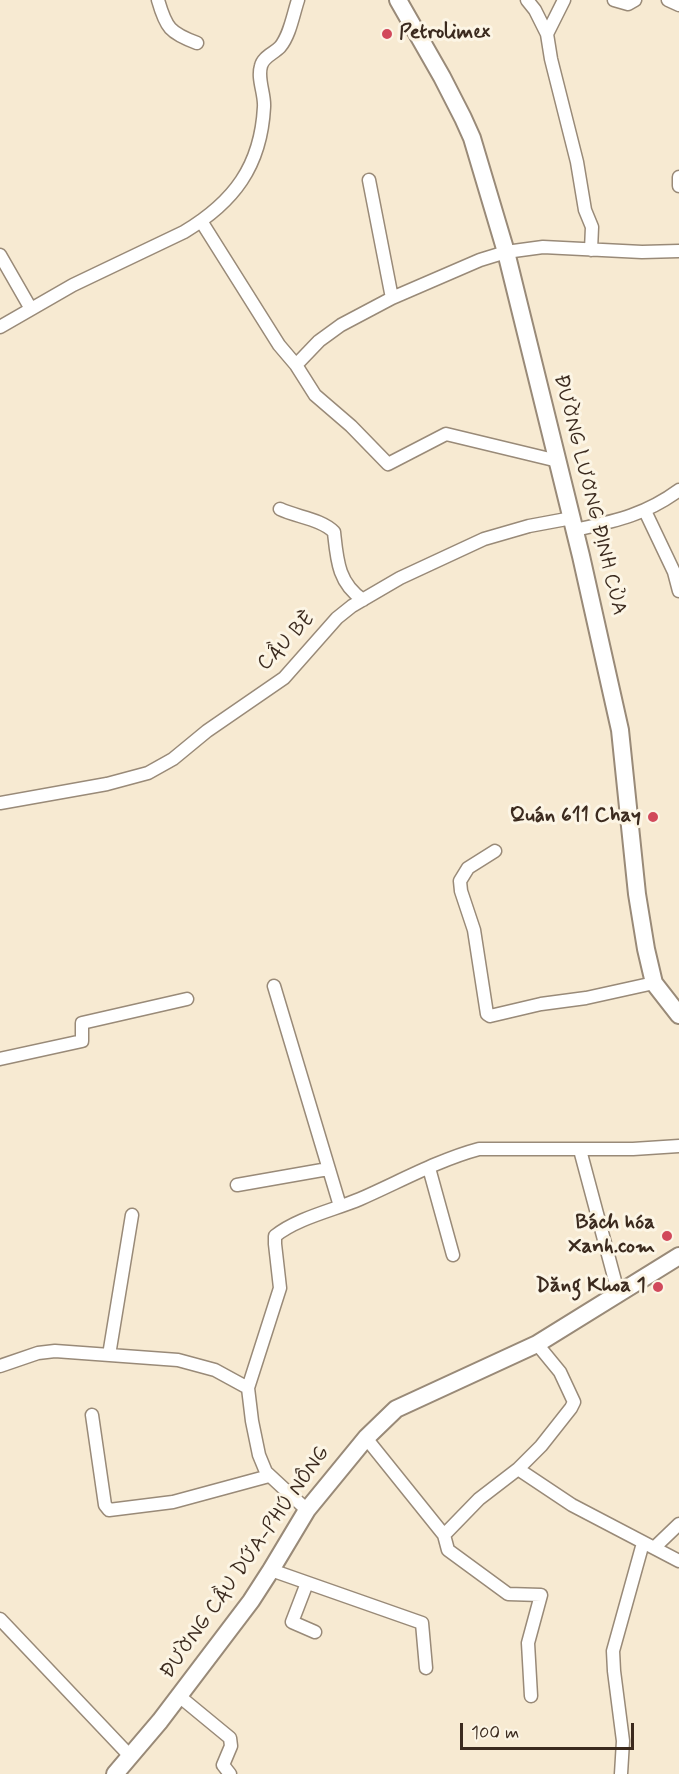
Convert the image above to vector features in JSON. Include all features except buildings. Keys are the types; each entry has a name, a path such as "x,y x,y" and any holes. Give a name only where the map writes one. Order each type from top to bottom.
{"street":[{"path":"158,0 163,18 176,35 197,43"},
{"path":"0,327 73,285 184,232 227,199 244,177 258,146 264,96 260,69 262,62 280,47 298,0"},
{"name":"ĐƯỜNG LƯƠNG ĐỊNH CỦA","path":"398,0 463,118 506,252 621,730 637,894 654,983 679,1015"},
{"path":"527,0 535,10 547,34 553,69 577,162 585,210 592,227 591,250"},
{"path":"547,34 564,0"},
{"path":"614,0 628,4 635,0"},
{"path":"669,0 679,5"},
{"path":"679,177 679,186"},
{"path":"369,180 392,298"},
{"path":"201,221 279,345 296,365 315,395 351,426 388,464 446,434 558,461"},
{"path":"296,365 319,341 341,325 392,298 480,260 506,252 543,247 642,252 679,251"},
{"path":"0,255 31,309"},
{"name":"CẦU BÈ","path":"0,803 107,784 148,773 162,766 207,731 284,678 337,618 410,573 484,539 529,526 573,524 636,515 679,490"},
{"path":"280,509 334,532 338,567 342,578 353,593 363,600"},
{"path":"645,511 674,572 679,591"},
{"path":"495,850 468,868 460,881 474,930 487,1014 490,1016 654,983"},
{"path":"274,986 340,1206"},
{"path":"0,1059 82,1041 82,1023 187,999"},
{"path":"307,1510 269,1476 262,1465 255,1441 248,1388 280,1288 275,1236 429,1168 479,1149 580,1150 679,1146"},
{"path":"580,1150 618,1292"},
{"path":"237,1185 328,1168"},
{"path":"429,1168 453,1255"},
{"path":"109,1355 132,1215"},
{"name":"ĐƯỜNG CẦU DỨA-PHÚ NÔNG","path":"115,1774 179,1696 271,1570 307,1510 366,1438 396,1409 537,1344 679,1256"},
{"path":"444,1535 479,1499 518,1469 546,1439 574,1402 560,1372 537,1344"},
{"path":"0,1366 46,1352 85,1352 178,1360 196,1364 229,1377 248,1388"},
{"path":"92,1415 105,1505 109,1510 173,1502 269,1476"},
{"path":"366,1438 444,1535 448,1550 508,1594 542,1595 528,1643 531,1696"},
{"path":"518,1469 555,1494 679,1561"},
{"path":"621,1774 623,1741 614,1671 614,1652 649,1545 679,1524"},
{"path":"271,1570 422,1623 426,1668"},
{"path":"307,1583 291,1622 315,1632"},
{"path":"0,1619 130,1756"},
{"path":"179,1696 230,1738 231,1746 223,1765 230,1774"}],"place":[{"name":"Petrolimex","path":"387,34"},
{"name":"Quán 611 Chay","path":"653,817"},
{"name":"Bách hóa Xanh.com","path":"667,1236"},
{"name":"Dăng Khoa 1","path":"658,1287"}]}
